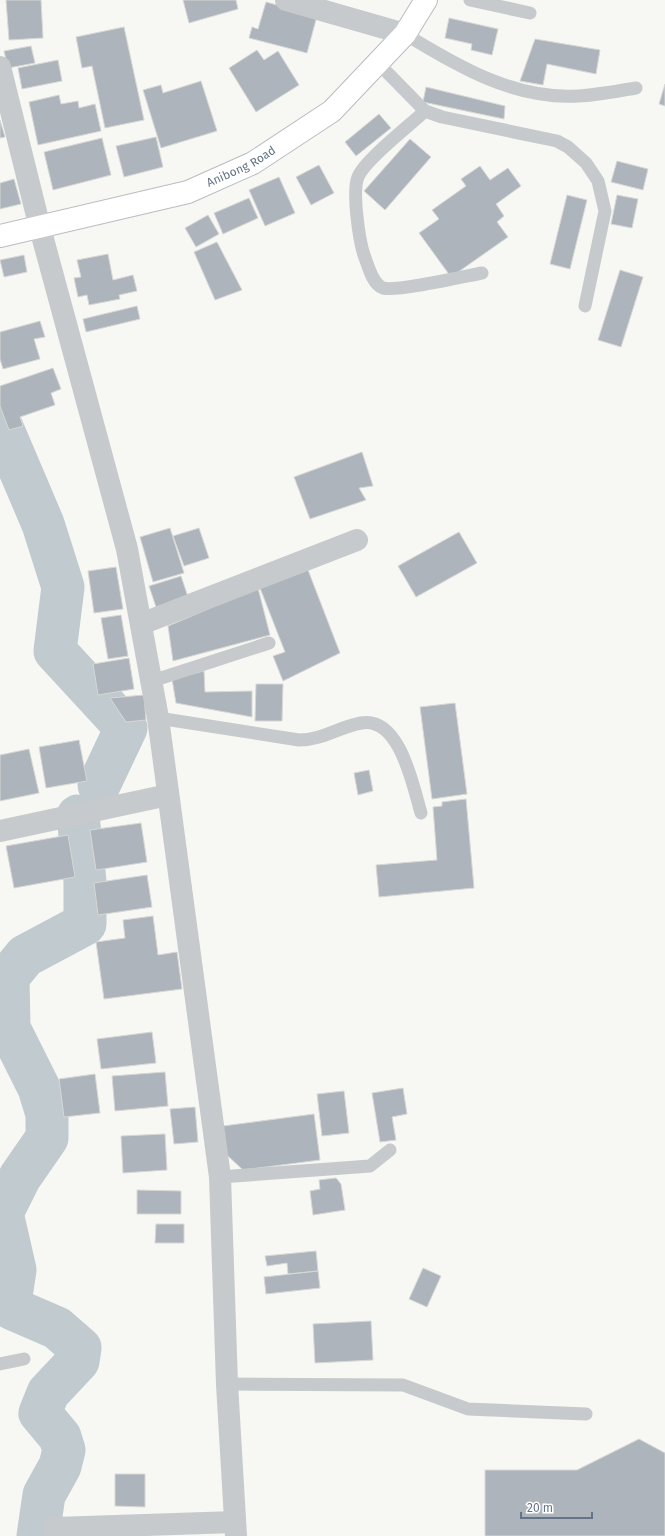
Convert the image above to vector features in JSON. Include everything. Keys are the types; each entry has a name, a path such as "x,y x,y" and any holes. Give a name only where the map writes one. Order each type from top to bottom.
{"main road":[{"name":"Anibong Road","path":"0,236 40,228 188,192 253,163 332,112 405,34 426,0"}],"street":[{"path":"286,0 405,34"},
{"path":"0,67 40,228 127,548 158,718 220,1177 226,1384 235,1529 55,1528"},
{"path":"141,624 357,540"},
{"path":"0,831 168,795"}],"lane":[{"path":"470,0 530,13"},
{"path":"405,34 458,66 498,83 540,94 578,96 636,88"},
{"path":"378,63 425,112 442,117 557,141 568,147 586,163 598,181 605,211 585,306"},
{"path":"425,112 366,165 358,177 355,189 361,246 368,266 379,286 385,289 402,288 482,273"},
{"path":"152,681 269,643"},
{"path":"158,718 299,740 319,738 361,723 372,723 388,733 399,748 408,767 421,813"},
{"path":"220,1177 370,1166 390,1150"},
{"path":"0,1364 24,1360"},
{"path":"226,1384 404,1385 468,1409 586,1414"}],"building":[{"path":"6,0 41,0 43,38 9,40"},
{"path":"183,0 236,0 238,9 189,23"},
{"path":"266,2 317,16 307,53 249,38 252,27 258,29"},
{"path":"449,18 498,29 492,55 471,50 472,44 445,38"},
{"path":"124,27 144,120 105,128 92,66 82,68 76,37"},
{"path":"535,39 600,50 596,74 547,64 543,85 520,81"},
{"path":"31,46 35,63 8,68 4,51"},
{"path":"257,50 264,60 278,51 299,85 256,112 229,68"},
{"path":"58,60 62,81 22,89 18,68"},
{"path":"201,81 217,131 161,148 143,90 161,85 163,93"},
{"path":"665,84 665,106 659,104"},
{"path":"426,87 505,106 504,119 423,102"},
{"path":"59,95 61,104 78,101 79,108 95,104 101,131 38,145 29,102"},
{"path":"379,114 391,128 356,156 345,142"},
{"path":"0,120 5,137 0,138"},
{"path":"156,137 163,167 124,177 116,146"},
{"path":"102,138 111,175 53,190 44,152"},
{"path":"410,139 431,157 385,210 364,191"},
{"path":"617,161 648,169 643,190 611,182"},
{"path":"319,165 334,193 311,205 296,177"},
{"path":"480,166 490,180 508,168 521,186 496,204 504,216 497,222 508,237 451,277 419,233 439,219 432,210 466,186 461,179"},
{"path":"279,177 295,213 265,226 249,190"},
{"path":"14,179 21,204 0,209 0,183"},
{"path":"567,195 587,200 570,269 550,264"},
{"path":"617,195 638,199 632,228 611,224"},
{"path":"249,198 258,218 223,234 214,213"},
{"path":"208,215 219,234 196,247 185,228"},
{"path":"217,242 242,290 215,300 194,252"},
{"path":"108,254 113,280 133,275 137,291 119,295 120,299 89,305 87,295 78,297 74,278 81,277 77,260"},
{"path":"24,255 27,272 4,277 0,260"},
{"path":"620,270 643,277 621,347 598,340"},
{"path":"137,306 140,319 86,332 83,319"},
{"path":"40,321 45,337 34,339 40,359 3,369 0,359 0,332"},
{"path":"53,368 61,389 51,393 55,405 20,417 23,426 9,430 0,406 0,386"},
{"path":"362,452 373,486 359,488 366,500 310,519 294,477"},
{"path":"170,528 184,573 153,582 140,537"},
{"path":"199,528 209,558 184,566 173,536"},
{"path":"459,532 477,563 416,597 398,566"},
{"path":"116,567 123,609 94,613 88,571"},
{"path":"308,570 340,653 283,681 273,656 285,652 260,588"},
{"path":"181,576 188,597 156,607 149,586"},
{"path":"258,588 270,635 173,661 168,626"},
{"path":"121,615 128,656 108,659 101,618"},
{"path":"129,658 134,689 98,695 93,664"},
{"path":"204,671 205,692 252,691 252,717 176,703 172,679"},
{"path":"256,684 283,684 282,721 255,721"},
{"path":"144,695 146,720 126,722 110,698"},
{"path":"455,703 467,794 432,799 420,707"},
{"path":"79,740 87,781 46,788 39,747"},
{"path":"29,749 39,793 0,801 0,755"},
{"path":"369,770 373,791 358,795 354,773"},
{"path":"466,799 474,888 379,897 376,865 437,860 433,807 442,806 442,802"},
{"path":"141,823 147,862 96,870 90,830"},
{"path":"68,835 75,877 14,888 6,846"},
{"path":"147,875 152,907 98,915 94,883"},
{"path":"153,916 158,955 177,952 182,989 104,999 96,942 125,938 123,920"},
{"path":"152,1032 156,1063 101,1069 97,1039"},
{"path":"165,1072 168,1106 115,1111 112,1076"},
{"path":"95,1074 100,1113 64,1117 59,1079"},
{"path":"403,1088 407,1114 392,1117 396,1140 380,1142 372,1093"},
{"path":"344,1091 349,1133 322,1136 317,1094"},
{"path":"195,1107 198,1142 174,1144 170,1109"},
{"path":"314,1114 320,1160 243,1170 227,1155 223,1126"},
{"path":"165,1134 167,1170 123,1173 121,1136"},
{"path":"336,1178 341,1184 345,1210 313,1215 310,1191 320,1189 319,1180"},
{"path":"137,1190 181,1191 181,1214 137,1214"},
{"path":"156,1224 184,1224 184,1243 155,1243"},
{"path":"316,1251 318,1271 288,1274 287,1263 267,1266 265,1256"},
{"path":"423,1268 441,1276 427,1307 409,1299"},
{"path":"318,1271 320,1288 266,1294 264,1277"},
{"path":"371,1321 373,1360 315,1363 313,1324"},
{"path":"639,1439 665,1453 665,1536 485,1536 485,1470 577,1470"},
{"path":"115,1474 145,1474 145,1507 115,1506"}],"waterway":[{"path":"0,423 43,524 63,587 55,651 126,728 99,785"},
{"path":"38,1536 44,1495 60,1466 64,1450 60,1437 40,1413 48,1393 78,1361 80,1348 57,1328 13,1309 11,1296 15,1270 2,1213 20,1177 47,1138 47,1114 39,1088 9,1028 8,977 25,956 85,924 85,881 78,816"}]}
